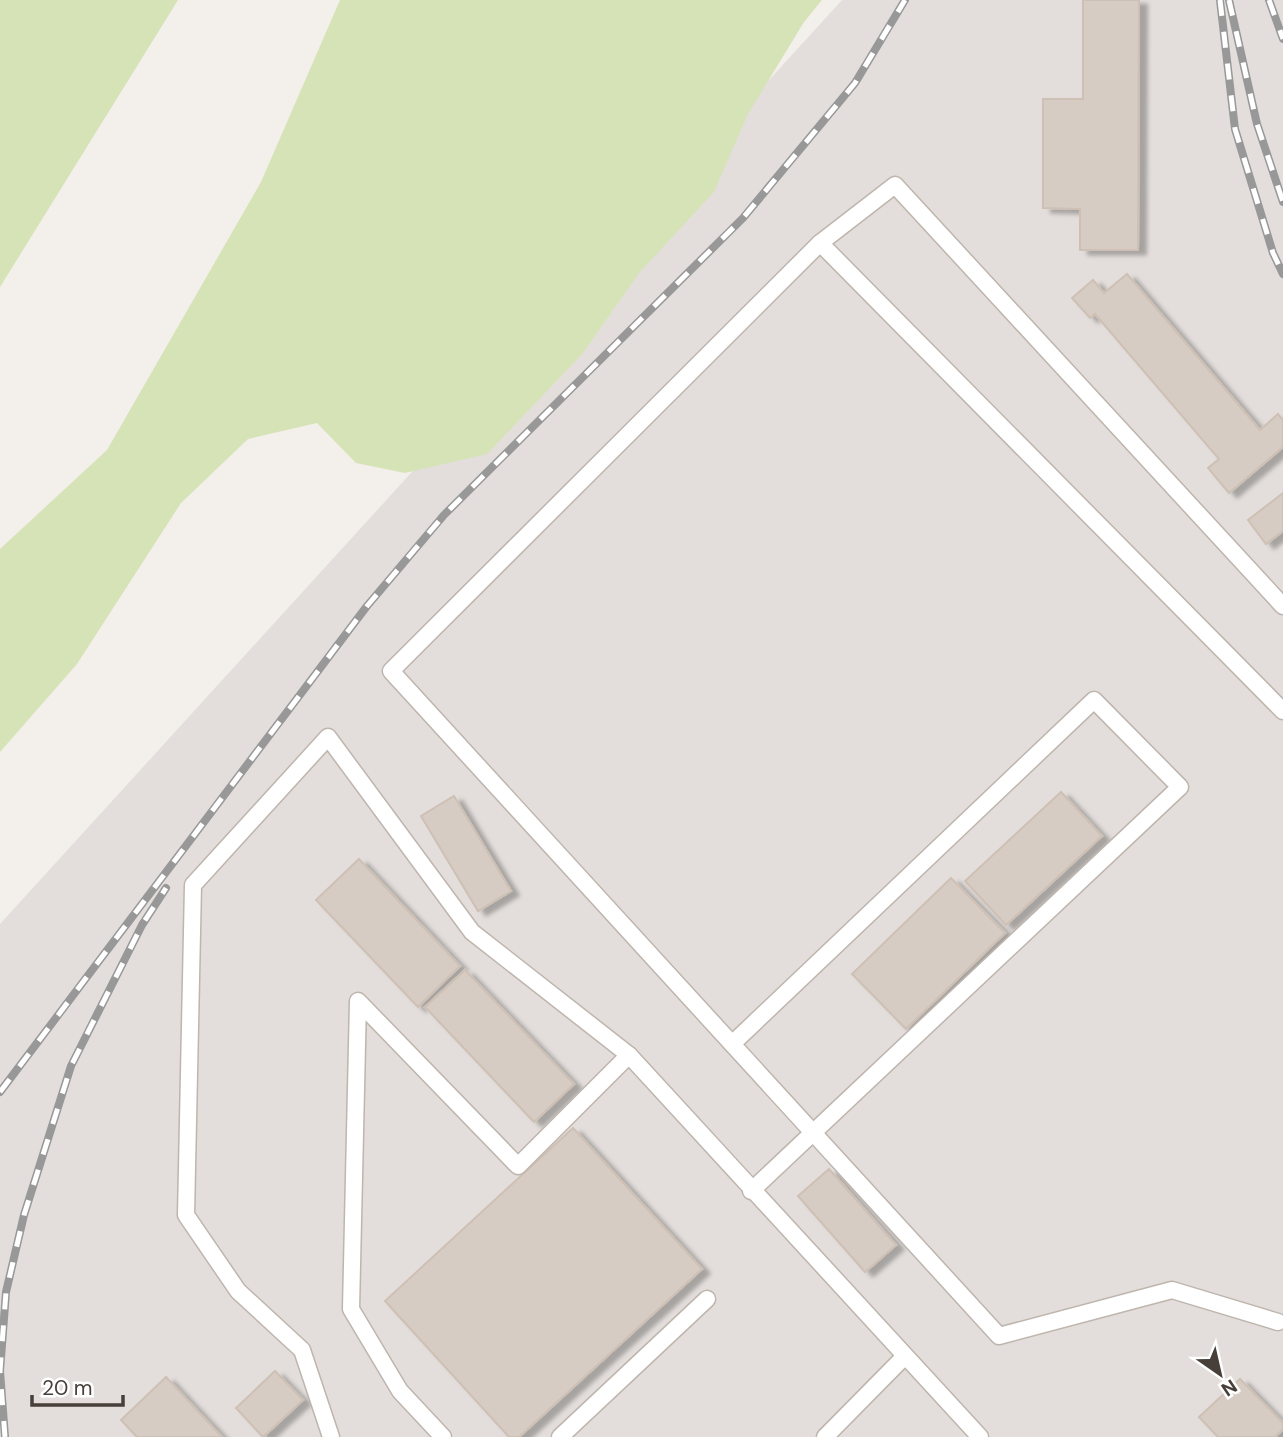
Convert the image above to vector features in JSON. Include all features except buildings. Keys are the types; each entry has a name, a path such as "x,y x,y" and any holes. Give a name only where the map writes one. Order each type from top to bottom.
{"lane":[{"path":"1278,1322 1172,1290 999,1336 391,671 820,243 895,185 1283,606"},
{"path":"820,243 1283,711"},
{"path":"732,1044 1094,700 1180,787 751,1191"},
{"path":"331,1437 302,1350 238,1291 186,1215 193,885 328,737 472,932 629,1055 751,1191 980,1437"},
{"path":"443,1437 400,1391 351,1309 358,1001 518,1166 629,1055"},
{"path":"560,1437 707,1299"},
{"path":"825,1437 905,1356"}],"shaded area":[{"path":"842,0 1283,0 1283,1437 0,1437 0,924"}],"green space":[{"path":"0,0 178,0 0,287"},
{"path":"340,0 822,0 804,22 748,114 714,192 639,273 583,353 487,454 405,473 356,463 317,423 248,439 181,503 77,664 0,752 0,549 107,450 261,182"}],"railway":[{"path":"0,1092 367,606 444,515 743,218 855,83 905,0"},
{"path":"1220,0 1235,129 1273,253 1283,274"},
{"path":"1229,0 1257,124 1283,202"},
{"path":"1269,0 1283,39"},
{"path":"5,1437 0,1371 6,1292 24,1215 71,1066 142,925 166,888"}]}
